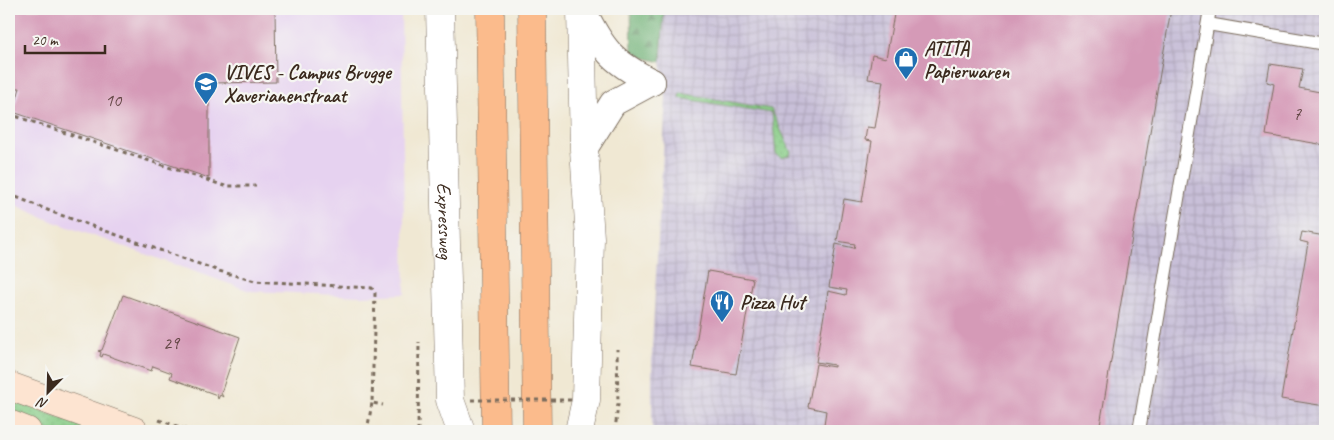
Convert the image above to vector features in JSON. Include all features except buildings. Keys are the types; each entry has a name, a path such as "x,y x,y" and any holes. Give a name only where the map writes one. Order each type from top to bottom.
{"highway":[{"path":"490,9 496,431"},
{"path":"532,9 537,431"}],"main road":[{"path":"9,386 134,431"},
{"path":"9,424 27,431"}],"street":[{"name":"Expressweg","path":"440,9 450,400 461,431"},
{"path":"582,9 598,39 613,59 624,68 652,82 613,103 584,149"},
{"path":"579,431 586,400 590,238 584,149 582,9"}],"lane":[{"path":"1139,431 1210,9"},
{"path":"1208,24 1325,44"}],"path":[{"path":"9,114 225,186 256,186"},
{"path":"9,194 55,213 201,265 255,281 372,288 375,293 372,403 367,431"},
{"path":"471,400 573,400"},
{"path":"372,403 383,405"}],"shaded area":[{"name":"VIVES - Campus Brugge Xaverianenstraat","path":"9,9 401,9 405,294 361,296 250,291 54,222 9,202"},
{"path":"664,9 1325,9 1325,431 652,431 652,345 666,98 661,62"}],"green space":[{"path":"631,9 664,9 661,62 645,58 632,51"},
{"path":"680,93 771,109 791,152 790,155 782,158 776,154 772,113 679,98"},
{"path":"9,399 97,431 51,431 9,416"}],"place":[{"name":"ATITA Papierwaren","path":"906,80"},
{"name":"VIVES - Campus Brugge Xaverianenstraat","path":"206,105"},
{"name":"Pizza Hut","path":"722,323"}]}
